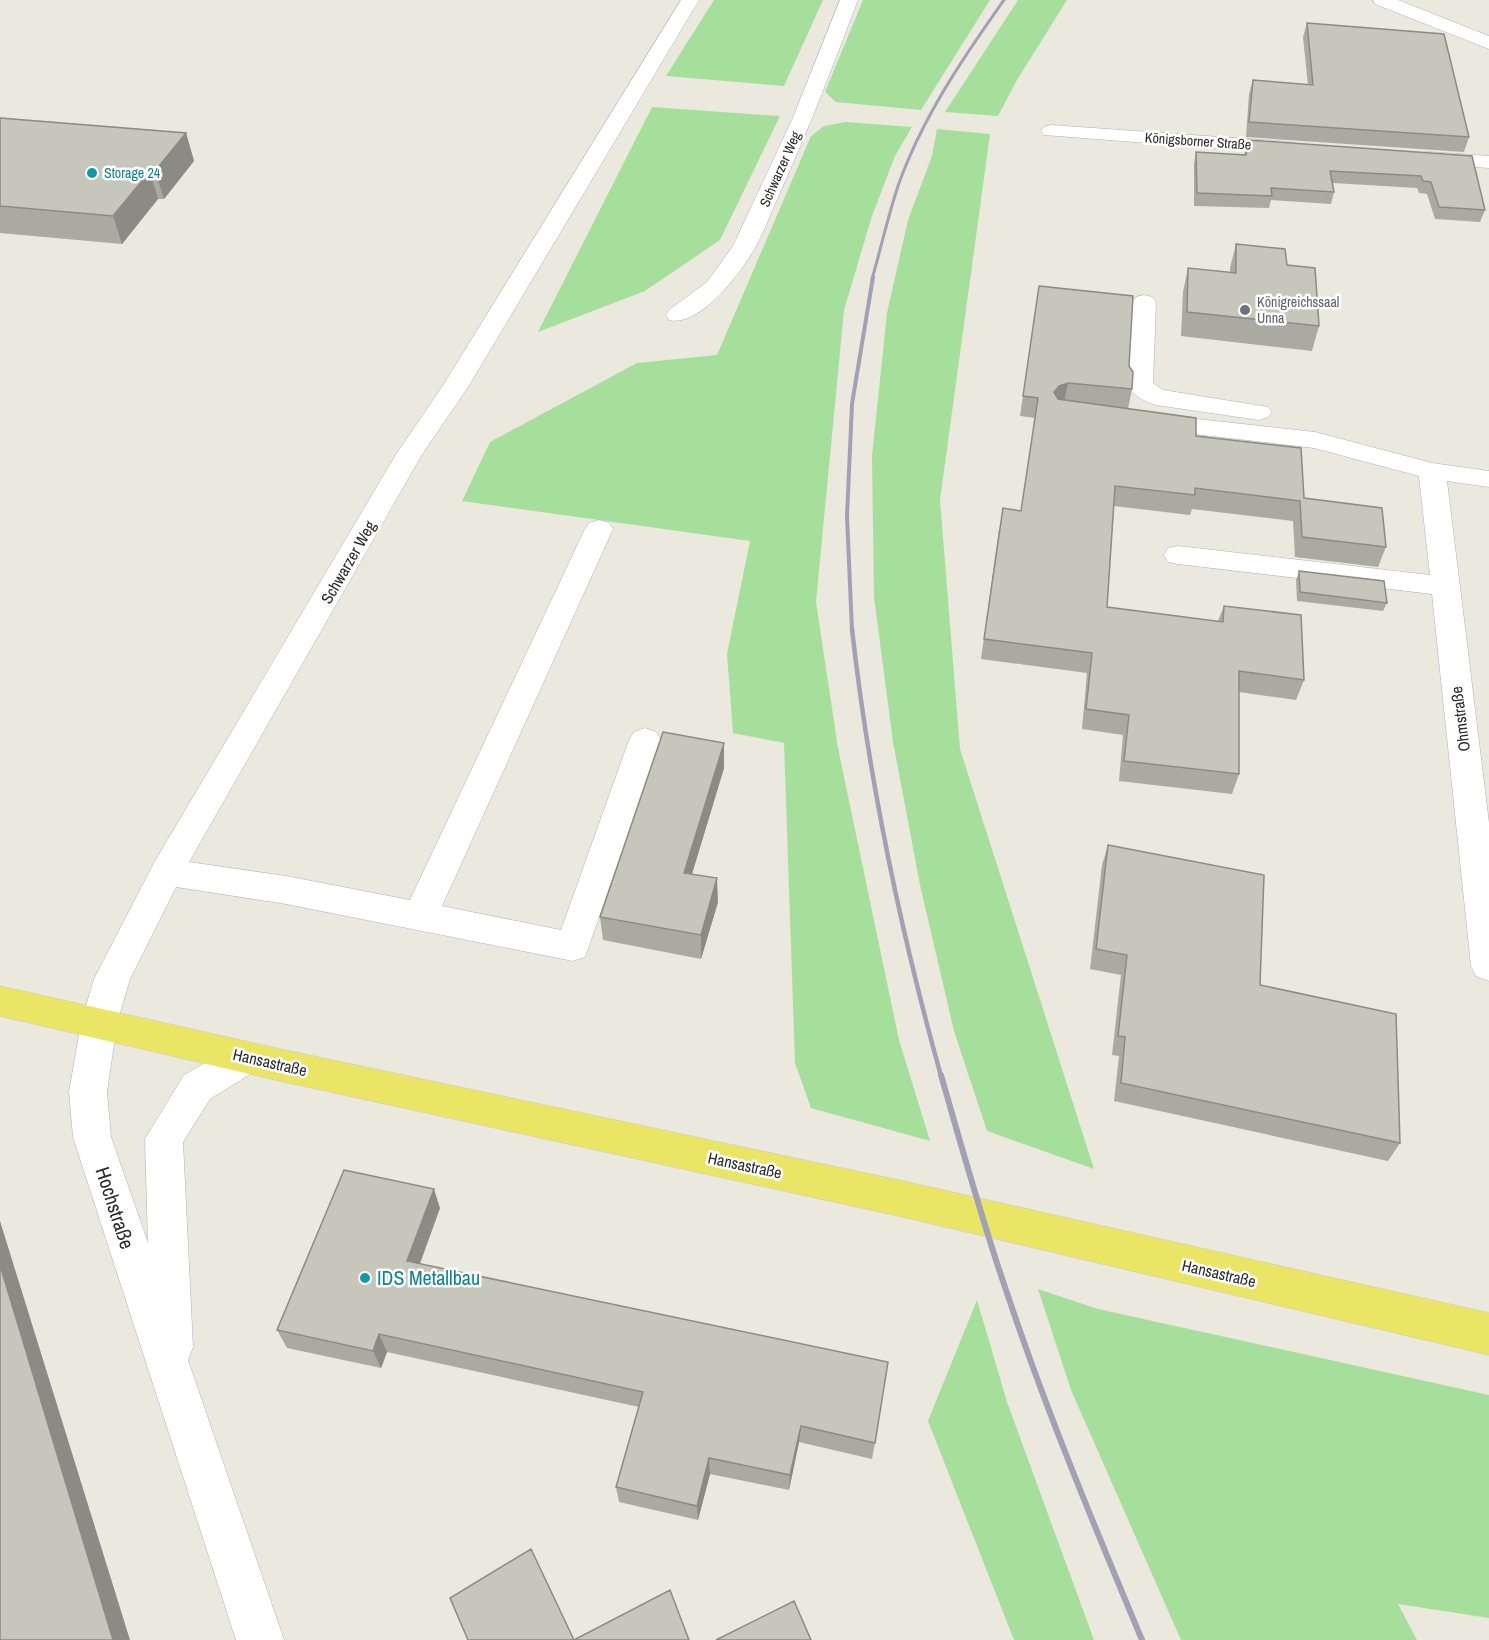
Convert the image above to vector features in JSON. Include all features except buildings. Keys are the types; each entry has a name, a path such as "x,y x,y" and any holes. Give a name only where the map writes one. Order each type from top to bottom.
{"main road":[{"name":"Hansastraße","path":"0,1001 903,1199 1489,1334"}],"street":[{"name":"Schwarzer Weg","path":"99,1023 112,980 166,872 408,456 455,387 690,0"},
{"name":"Schwarzer Weg","path":"678,315 715,287 744,247 802,120 849,0"},
{"path":"1382,0 1489,43"},
{"name":"Königsborner Straße","path":"1051,130 1312,150"},
{"path":"1407,157 1489,162"},
{"path":"1144,302 1140,386 1156,397 1330,422 1371,456"},
{"path":"1125,419 1315,440 1432,471 1489,479"},
{"name":"Ohmstraße","path":"1432,471 1489,966"},
{"path":"420,916 598,529"},
{"path":"1178,555 1445,586"},
{"path":"166,872 286,890 573,947 645,740"},
{"name":"Hochstraße","path":"99,1023 88,1092 92,1137 260,1640"},
{"name":"Hochstraße","path":"174,1388 164,1139 198,1087 247,1057"}],"green space":[{"path":"714,0 823,0 784,86 666,76"},
{"path":"863,0 990,0 921,110 836,102 825,92"},
{"path":"1018,0 1067,0 1017,80 998,116 945,112"},
{"path":"652,107 780,116 720,240 645,291 538,332"},
{"path":"846,122 912,127 895,156 872,216 844,310 816,602 838,748 899,1040 930,1141 811,1108 795,1063 784,743 733,733 727,654 750,541 462,501 490,442 637,363 717,355 811,136 824,126"},
{"path":"937,129 990,134 940,500 960,749 1094,1169 987,1131 954,1031 920,885 893,742 874,597 872,456 887,313 908,220 932,156"},
{"path":"1038,1289 1098,1309 1489,1395 1489,1618 1398,1604 1417,1640 1181,1640 1071,1390"},
{"path":"977,1300 1007,1402 1094,1640 1014,1640 928,1421"}],"railway":[{"path":"872,279 898,186 919,136 959,66 1004,0"},
{"path":"852,631 847,516 852,404 873,277"},
{"path":"852,629 867,742 899,910 941,1076"},
{"path":"941,1075 981,1212 1022,1337 1071,1467 1142,1640"}],"place":[{"name":"Storage 24","path":"92,173"},
{"name":"Königreichssaal Unna","path":"1245,310"},
{"name":"IDS Metallbau","path":"365,1278"}]}
